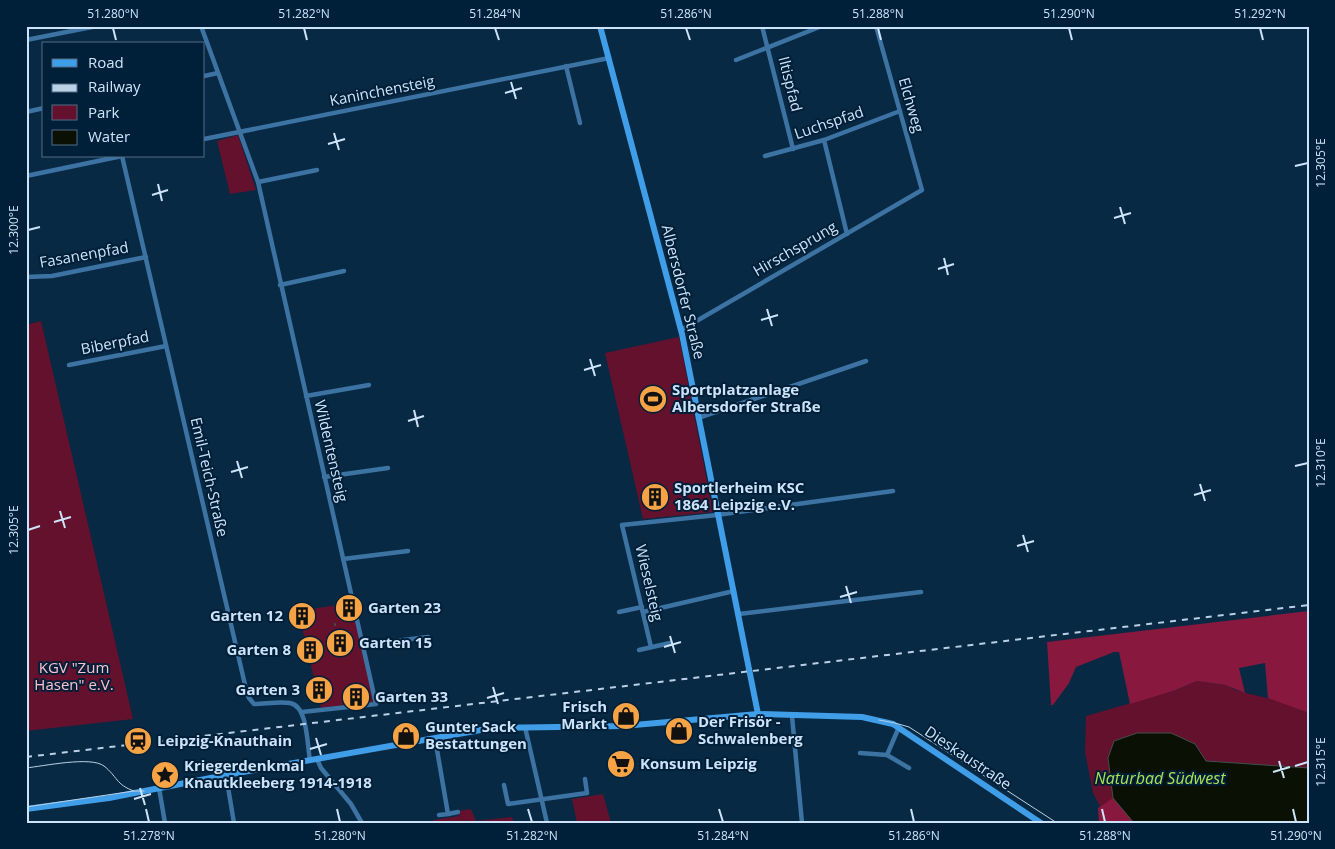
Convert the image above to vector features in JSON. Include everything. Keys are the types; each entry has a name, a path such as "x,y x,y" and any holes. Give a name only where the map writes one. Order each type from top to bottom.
{"main road":[{"name":"Albersdorfer Straße","path":"600,26 681,330 758,714"},
{"name":"Dieskaustraße","path":"26,809 90,801 492,728 623,726 758,714 862,717 879,720 899,727 1041,823"}],"street":[{"path":"26,40 97,26"},
{"name":"Wildentensteig","path":"200,26 258,182 376,704 302,712"},
{"name":"Iltispfad","path":"762,26 793,149"},
{"path":"736,60 822,26"},
{"name":"Elchweg","path":"876,26 922,190"},
{"name":"Kaninchensteig","path":"205,139 609,58"},
{"path":"566,66 580,123"},
{"path":"205,76 218,73"},
{"path":"26,112 42,108"},
{"name":"Luchspfad","path":"764,156 824,140 900,111"},
{"path":"824,140 847,234"},
{"path":"26,176 112,158"},
{"name":"Emil-Teich-Straße","path":"122,158 246,690 254,704 289,702 302,712"},
{"path":"258,182 317,170"},
{"name":"Hirschsprung","path":"681,330 922,190"},
{"name":"Fasanenpfad","path":"26,277 52,276 146,257"},
{"path":"280,284 344,271"},
{"name":"Biberpfad","path":"69,365 166,346"},
{"path":"698,418 866,361"},
{"path":"306,396 369,385"},
{"path":"324,477 388,468"},
{"path":"717,515 893,491"},
{"name":"Wieselsteig","path":"651,647 622,524 717,515"},
{"path":"343,559 408,551"},
{"path":"619,612 734,592"},
{"path":"738,614 921,592"},
{"path":"363,645 428,637"},
{"path":"638,650 670,643"},
{"path":"302,712 310,760"},
{"path":"792,716 802,823"},
{"path":"525,727 547,823"},
{"path":"887,755 899,727"},
{"path":"435,738 448,814"},
{"path":"860,753 887,755 909,768"},
{"path":"318,759 321,768 351,804 362,823"},
{"path":"226,775 234,823"},
{"path":"504,785 508,804 587,793 584,779"},
{"path":"159,788 165,823"},
{"path":"439,815 458,812"}],"green space":[{"path":"238,135 256,190 230,194 217,141"},
{"name":"KGV \"Zum Hasen\" e.V.","path":"41,321 133,719 26,731 26,325"},
{"name":"Sportplatzanlage Albersdorfer Straße","path":"679,337 713,512 643,519 605,353"},
{"path":"351,603 374,702 321,708 298,611"},
{"path":"1197,681 1225,685 1238,691 1275,700 1309,713 1309,768 1206,761 1195,744 1113,798 1134,823 1109,823 1093,793 1085,752 1086,716 1173,691"},
{"path":"603,794 611,823 577,823 572,799"},
{"path":"471,809 476,821 512,817 514,823 434,823 433,820 459,816 459,811"}],"shaded area":[{"path":"1309,611 1309,713 1268,698 1265,663 1239,668 1245,693 1225,685 1197,681 1173,691 1130,704 1119,652 1114,652 1076,667 1069,683 1053,705 1051,705 1047,642"},
{"path":"1113,798 1134,823 1099,823 1098,808"}],"water":[{"name":"Naturbad Südwest","path":"1137,733 1171,733 1195,744 1206,761 1309,768 1309,823 1134,823 1113,798 1108,758 1114,741"}],"tram line":[{"path":"879,720 909,727 1057,823"},
{"path":"26,768 78,762 98,763 104,766 124,786 134,791"},
{"path":"26,807 144,791"}],"railway":[{"path":"26,757 1309,605"}],"place":[{"name":"Sportplatzanlage Albersdorfer Straße","path":"653,399"},
{"name":"Sportlerheim KSC 1864 Leipzig e.V.","path":"655,497"},
{"name":"Garten 23","path":"349,608"},
{"name":"Garten 12","path":"302,616"},
{"name":"Garten 15","path":"340,643"},
{"name":"Garten 8","path":"310,650"},
{"name":"Garten 3","path":"319,690"},
{"name":"Garten 33","path":"356,697"},
{"name":"Frisch Markt","path":"626,716"},
{"name":"Der Frisör - Schwalenberg","path":"679,731"},
{"name":"Gunter Sack Bestattungen","path":"406,736"},
{"name":"Leipzig-Knauthain","path":"138,741"},
{"name":"Konsum Leipzig","path":"621,764"},
{"name":"Kriegerdenkmal Knautkleeberg 1914-1918","path":"165,775"}]}
